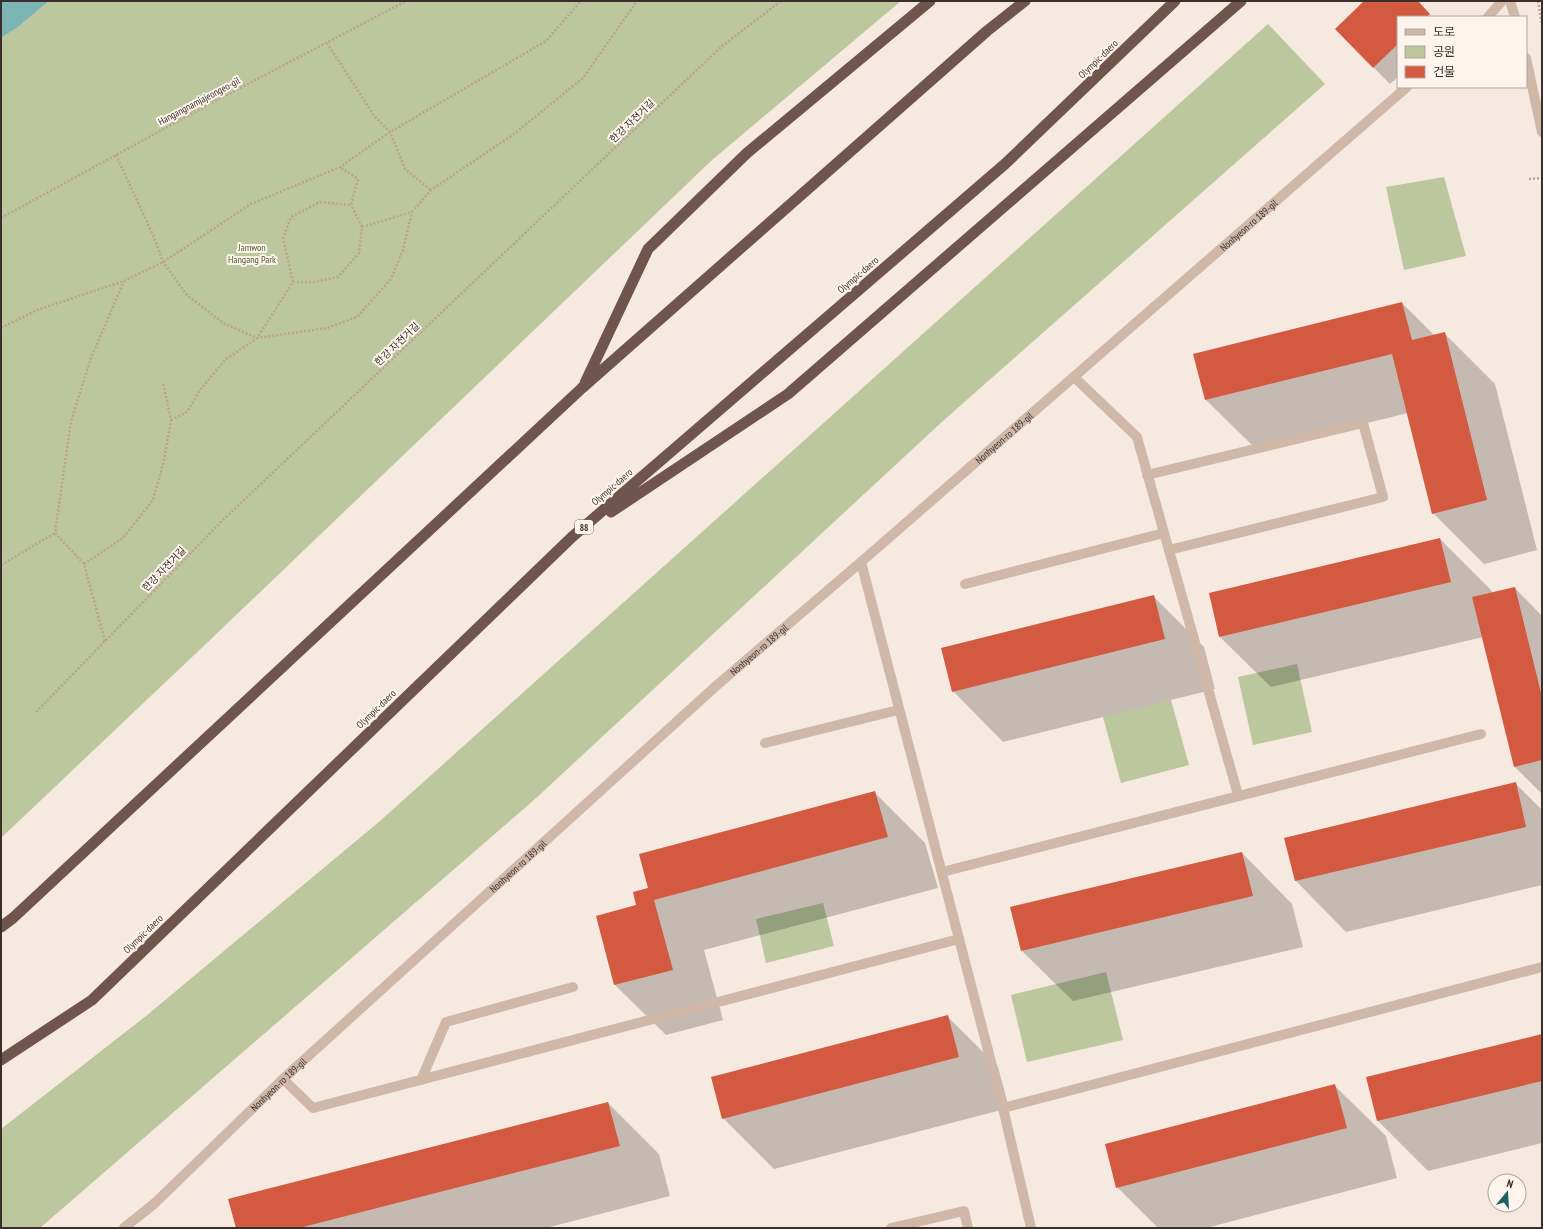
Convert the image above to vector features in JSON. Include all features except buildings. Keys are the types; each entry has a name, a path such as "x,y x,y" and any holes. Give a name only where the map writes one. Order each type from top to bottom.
{"highway":[{"path":"582,388 648,249 747,153 930,1"},
{"path":"1,927 13,918 582,388 987,31 1025,1"},
{"name":"Olympic-daero","path":"1,1060 92,1000 572,537 1005,164 1175,1"},
{"path":"572,537 788,394 1241,1"}],"street":[{"path":"1489,16 1502,1"},
{"path":"1510,1 1515,16"},
{"path":"1527,63 1542,132"},
{"name":"Nonhyeon-ro 189-gil","path":"124,1228 155,1203 282,1078 716,686 861,562 1406,88"},
{"path":"1074,377 1136,437 1238,795"},
{"path":"1147,475 1363,423 1383,497 1169,550"},
{"path":"964,584 1164,533"},
{"path":"861,562 898,710 942,872 1031,1228"},
{"path":"765,743 898,710"},
{"path":"942,872 1481,734"},
{"path":"282,1078 313,1108 959,939"},
{"path":"1002,1108 1542,967"},
{"path":"421,1080 446,1022 573,987"},
{"path":"891,1228 964,1211 968,1228"}],"path":[{"name":"Hangangnamjajeongeo-gil","path":"1,218 116,155 406,1"},
{"path":"1,328 37,310 124,281 163,262 251,204 340,167 390,132 546,41 582,1"},
{"path":"116,155 153,235 163,262 187,295 224,323 257,338 327,328 357,317 391,280 403,250 412,212 431,190 514,134 583,78 637,1"},
{"name":"한강 자전거길","path":"36,712 223,520 720,47 781,1"},
{"path":"1538,1 1542,25"},
{"path":"327,43 375,117 390,132 405,169 431,190"},
{"path":"293,282 314,282 338,277 359,253 362,227 351,205 358,179 340,167"},
{"path":"1529,179 1542,178"},
{"path":"171,420 187,412 200,390 225,360 257,338 293,282 283,238 291,217 320,202 351,205"},
{"path":"362,227 412,212"},
{"path":"55,533 71,421 91,358 124,281"},
{"path":"84,564 123,538 153,500 164,460 171,420 163,383"},
{"path":"55,533 84,564 105,641"},
{"path":"1,565 55,533"}],"green space":[{"name":"Jamwon Hangang Park","path":"49,1 901,1 711,161 1,838 1,38 18,27"},
{"path":"1268,24 1325,84 944,420 534,800 40,1228 1,1228 1,1129 146,1016 380,821"},
{"path":"1444,177 1466,256 1404,270 1386,187"},
{"path":"1297,664 1312,732 1253,745 1238,677"},
{"path":"1171,700 1189,765 1121,783 1103,717"},
{"path":"823,903 834,946 766,963 756,919"},
{"path":"1106,972 1123,1040 1027,1062 1011,995"}],"water":[{"path":"1,1 49,1 18,27 1,38"}]}
